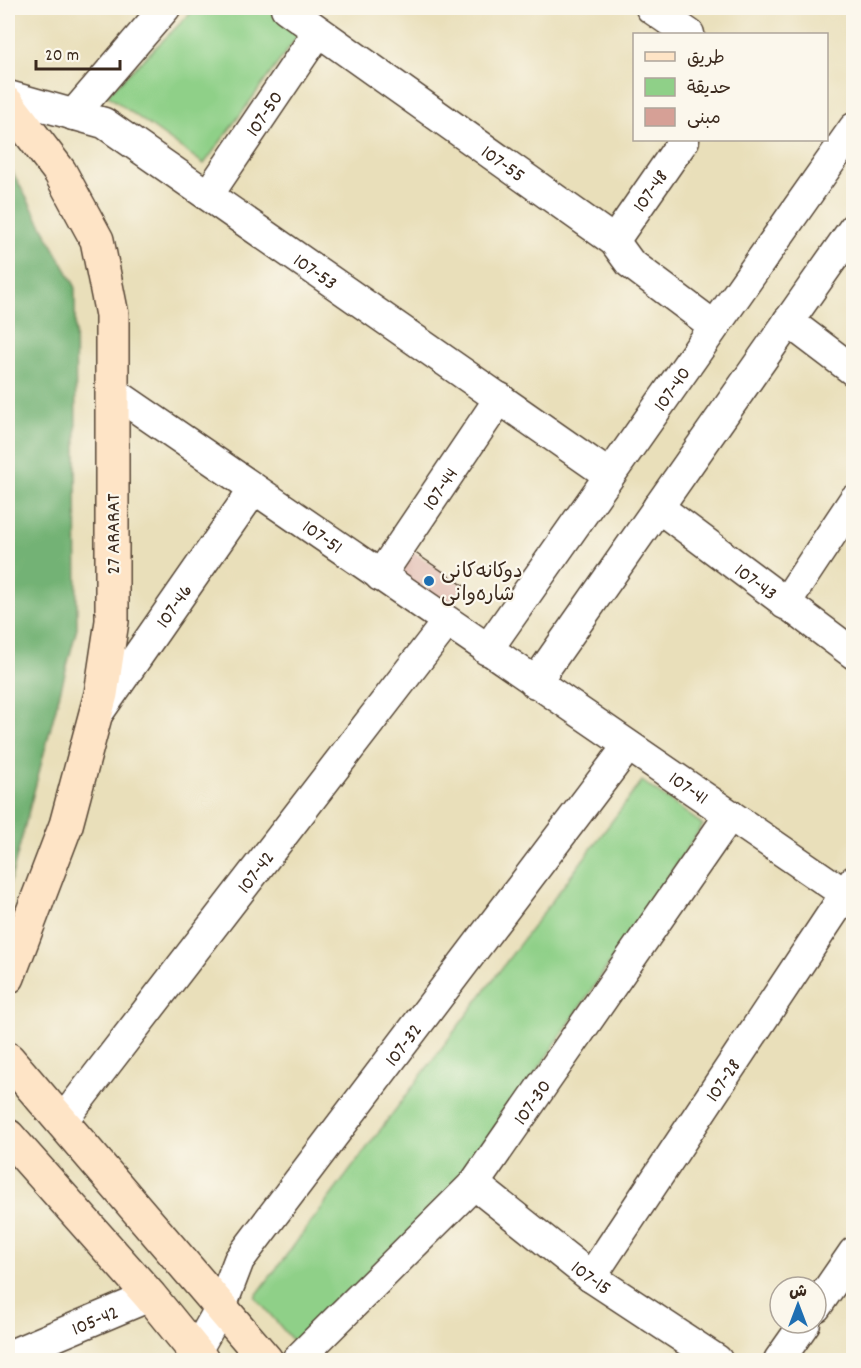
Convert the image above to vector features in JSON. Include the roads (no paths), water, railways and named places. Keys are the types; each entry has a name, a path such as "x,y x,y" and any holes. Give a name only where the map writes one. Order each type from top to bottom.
{"street":[{"path":"72,115 165,8"},
{"name":"107-55","path":"286,8 614,241 630,263 714,326"},
{"path":"651,8 688,33"},
{"name":"107-50","path":"208,195 318,32"},
{"name":"107-53","path":"8,96 104,123 609,476"},
{"name":"27 ARARAT","path":"8,104 60,172 97,240 112,315 112,621 101,694 66,825 8,977"},
{"name":"107-40","path":"487,650 714,326 843,128"},
{"name":"107-48","path":"614,241 683,141"},
{"path":"535,683 854,228"},
{"path":"788,321 854,371"},
{"name":"107-51","path":"112,391 535,683"},
{"name":"107-44","path":"380,576 500,398"},
{"name":"107-46","path":"93,720 254,489"},
{"path":"785,604 854,500"},
{"name":"107-43","path":"658,507 854,654"},
{"name":"107-42","path":"63,1120 447,622"},
{"name":"107-41","path":"535,683 730,815 849,887"},
{"name":"107-32","path":"198,1357 239,1260 628,746"},
{"name":"107-30","path":"297,1360 474,1184 730,815"},
{"name":"107-28","path":"591,1277 849,887"},
{"path":"8,1059 63,1120 266,1360"},
{"path":"8,1136 150,1296 198,1357"},
{"name":"107-15","path":"474,1184 591,1277 717,1360"},
{"path":"828,1290 854,1252"},
{"name":"105-42","path":"8,1356 150,1296"},
{"path":"779,1360 797,1335"}],"place":[{"name":"دوکانەکانی شارەوانی","path":"429,581"}]}
